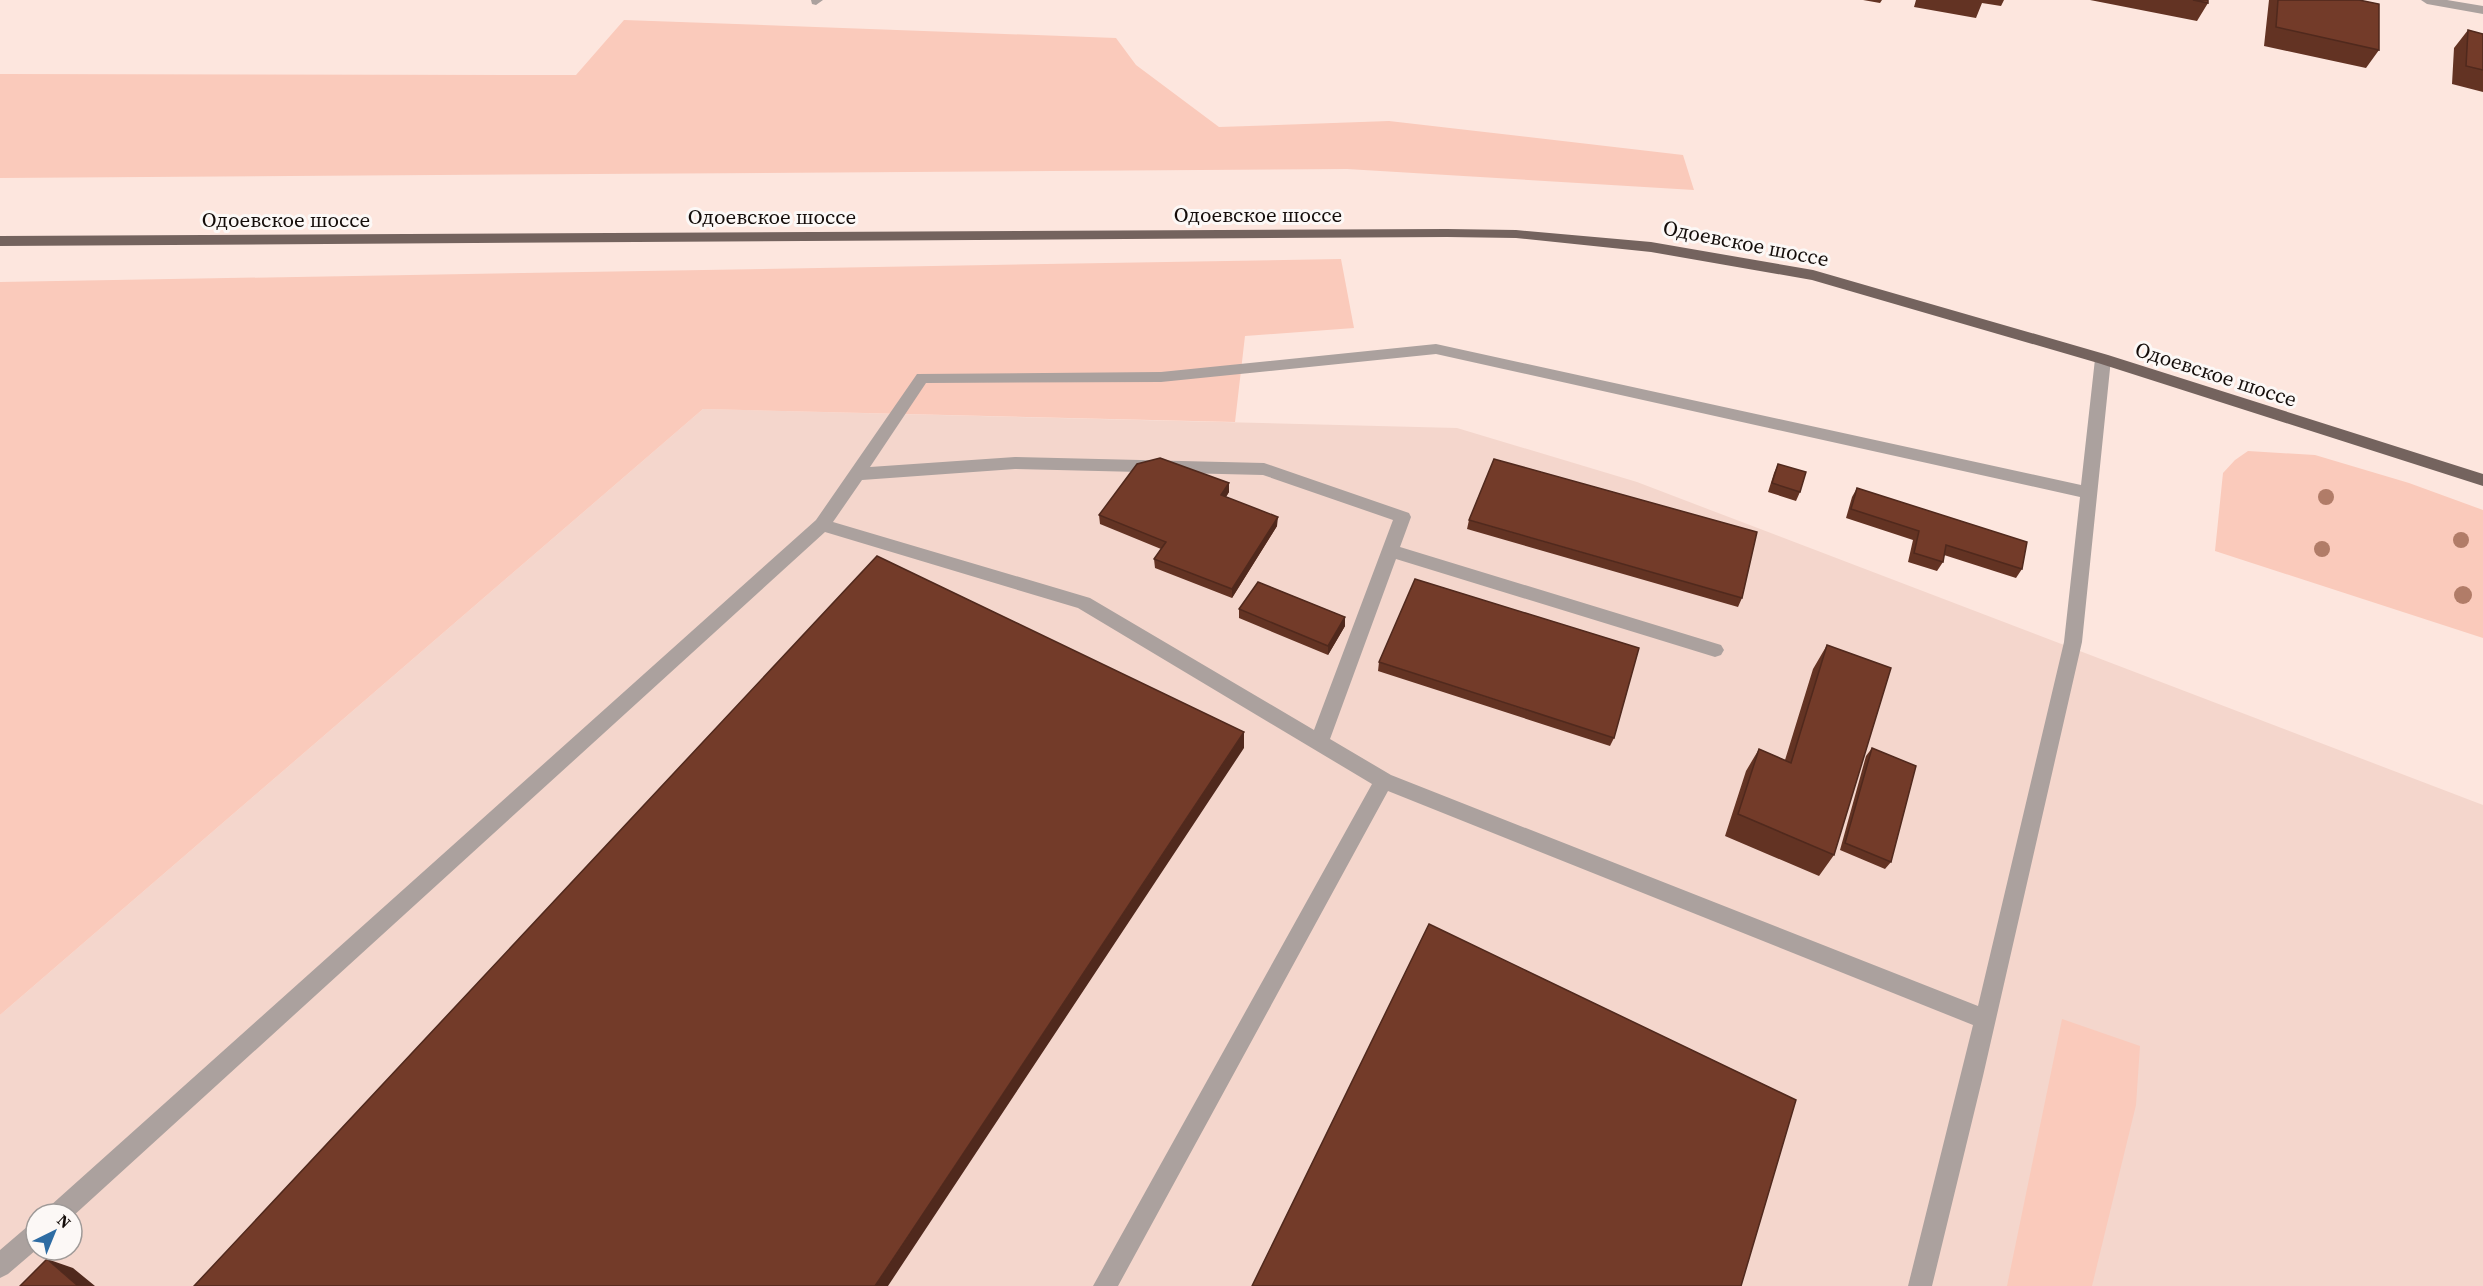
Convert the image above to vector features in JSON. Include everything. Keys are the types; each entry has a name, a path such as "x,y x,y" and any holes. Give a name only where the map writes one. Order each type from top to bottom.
{"main road":[{"name":"Одоевское шоссе","path":"0,242 1516,234 1652,247 1813,275 2103,359 2483,480"}],"street":[{"path":"2427,0 2483,10"},
{"path":"71,1202 822,525 922,378 1161,377 1436,349 2089,493"},
{"path":"1920,1286 2073,642 2103,359"},
{"path":"857,474 1015,463 1264,469 1403,517 1319,742"},
{"path":"822,525 1084,603 1384,781 1985,1019"},
{"path":"1390,551 1715,650"},
{"path":"1105,1286 1384,781"},
{"path":"0,1266 24,1245"}],"shaded area":[{"path":"624,20 1116,38 1136,65 1219,127 1389,121 1683,155 1694,190 1347,169 0,178 0,74 576,75"},
{"path":"1341,259 1354,328 1245,336 1235,422 703,409 0,1015 0,282"},
{"path":"703,409 1457,428 1637,482 2483,805 2483,1286 0,1286 0,1015"},
{"path":"2248,451 2315,455 2409,483 2483,510 2483,638 2215,551 2223,473 2235,460"},
{"path":"2062,1019 2140,1046 2136,1105 2092,1286 2007,1286"}],"building":[{"path":"2278,0 2359,0 2379,4 2379,50 2276,27"},
{"path":"2468,30 2483,34 2483,70 2466,66"},
{"path":"1160,458 1229,483 1221,495 1278,517 1232,589 1154,559 1166,542 1099,515 1137,464"},
{"path":"1494,459 1757,532 1742,598 1469,520"},
{"path":"1778,464 1806,472 1800,492 1772,483"},
{"path":"1857,488 2027,542 2022,569 1946,545 1943,562 1914,553 1919,531 1851,509"},
{"path":"877,556 1244,732 875,1286 194,1286"},
{"path":"1415,579 1639,648 1614,738 1379,662"},
{"path":"1258,582 1345,617 1328,646 1239,609"},
{"path":"1827,645 1891,668 1834,855 1738,814 1759,749 1791,763"},
{"path":"1872,748 1916,766 1891,862 1845,843"},
{"path":"1429,924 1796,1100 1741,1286 1252,1286"},
{"path":"44,1262 50,1262 78,1286 20,1286"}]}
